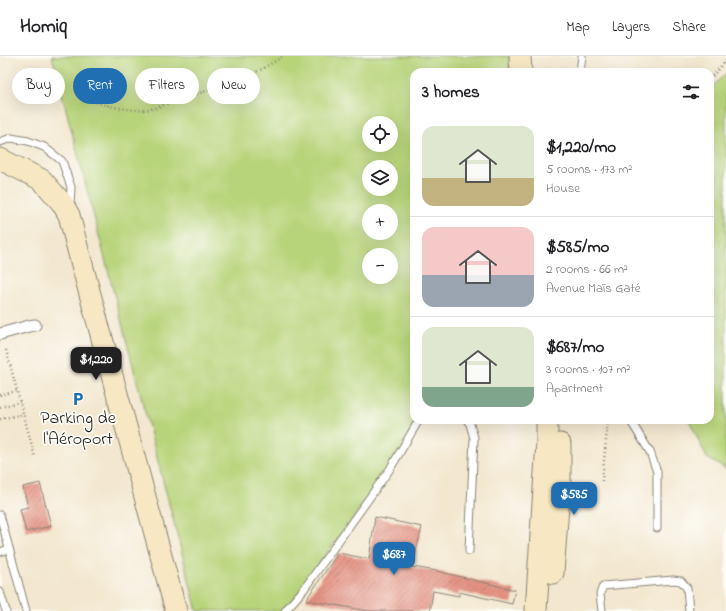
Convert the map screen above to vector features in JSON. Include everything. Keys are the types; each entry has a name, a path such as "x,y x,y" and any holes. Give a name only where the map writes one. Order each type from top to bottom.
{"main road":[{"path":"520,56 521,68"},
{"path":"533,56 534,68"},
{"path":"0,159 42,180 62,203 69,215 176,611"},
{"path":"536,611 547,424"},
{"path":"550,611 560,481 560,424"}],"street":[{"path":"0,334 29,326 35,326"}],"lane":[{"path":"580,68 582,56"},
{"path":"0,142 11,138 28,141 44,147 62,161 70,187 69,215"},
{"path":"285,611 304,589 390,469 417,424"},
{"path":"469,551 474,438 470,424"},
{"path":"632,424 650,452 657,472 657,528"},
{"path":"0,515 26,611"},
{"path":"0,552 9,549"},
{"path":"602,611 600,594 603,586 673,580 680,581 687,588 689,611"},
{"path":"0,592 6,611"}],"path":[{"path":"102,104 136,110 150,110 168,102 218,87 254,73 284,56"},
{"path":"714,74 726,60"},
{"path":"6,350 34,457"},
{"path":"0,395 17,391"},
{"path":"0,407 20,402"},
{"path":"0,419 23,414"},
{"path":"602,481 608,424"}],"green space":[{"path":"52,56 509,56 510,68 410,68 410,424 421,424 285,611 197,611 65,104 65,68 55,68"},
{"path":"726,73 726,469 707,458 691,424 714,424 714,85"}],"building":[{"path":"40,483 51,526 26,532 20,509 28,507 23,487"},
{"path":"375,517 422,527 412,567 437,571 515,590 512,604 459,592 459,596 433,591 430,611 369,611 306,600 338,553 369,559"}],"place":[{"name":"Parking de l'Aéroport","path":"78,399"}]}
